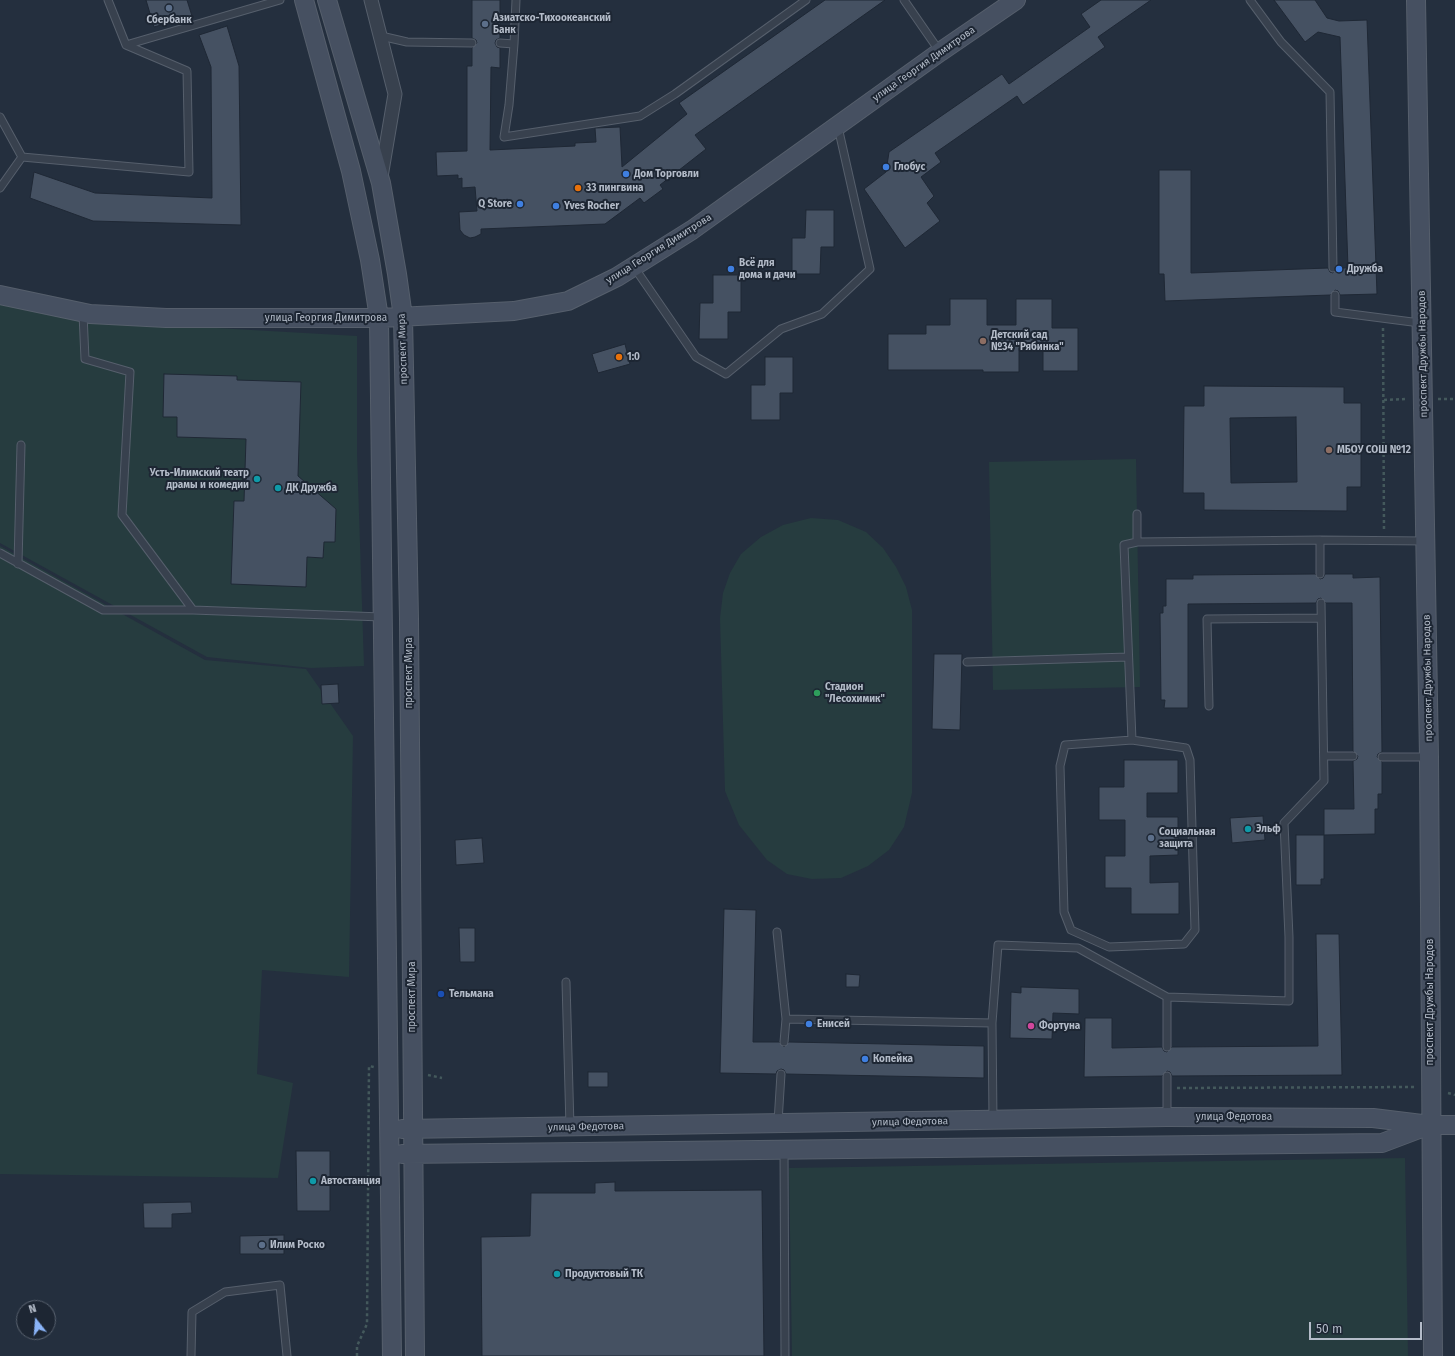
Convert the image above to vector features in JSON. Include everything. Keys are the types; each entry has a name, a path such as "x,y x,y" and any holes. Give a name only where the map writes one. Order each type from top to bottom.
{"street":[{"path":"304,0 351,171 370,260 379,318 392,1356"},
{"name":"проспект Мира","path":"327,0 381,183 403,317 409,618 415,1356"},
{"path":"371,0 396,94 385,148 381,183"},
{"name":"улица Георгия Димитрова","path":"0,295 83,312 166,318 403,317 514,311 568,300 617,277 692,230 940,52 1016,0"},
{"name":"проспект Дружбы Народов","path":"1416,0 1429,757 1430,1125 1433,1356"},
{"name":"улица Федотова","path":"389,1129 993,1121 1167,1117 1373,1118 1430,1125"},
{"path":"389,1154 1382,1143 1430,1125 1455,1125"}],"lane":[{"path":"22,157 189,172 187,71 126,45 108,0"},
{"path":"126,45 280,0"},
{"path":"516,0 514,44 504,137 640,116 675,94 806,0"},
{"path":"904,0 940,52"},
{"path":"1250,0 1281,42 1330,92 1333,268"},
{"path":"381,36 407,42 472,42"},
{"path":"500,43 514,44"},
{"path":"0,117 22,157"},
{"path":"634,266 696,357 726,374 781,329 822,314 870,269 838,126"},
{"path":"0,188 22,157"},
{"path":"1335,295 1335,312 1422,324"},
{"path":"83,312 85,359 130,372 122,514 193,610"},
{"path":"18,564 21,445"},
{"path":"1137,514 1137,542"},
{"path":"1320,540 1320,574"},
{"path":"1132,740 1124,545 1137,542 1320,540 1426,541"},
{"path":"0,553 103,610 193,610 382,617"},
{"path":"993,1121 992,1023 998,945 1078,948 1167,997 1289,1000 1289,937 1284,823 1324,781 1321,602"},
{"path":"1209,706 1207,619 1321,618"},
{"path":"967,662 1128,658"},
{"path":"1132,740 1186,748 1190,760 1195,930 1184,944 1109,946 1071,930 1064,912 1060,766 1065,745 1132,740"},
{"path":"1324,756 1353,756"},
{"path":"1382,756 1429,757"},
{"path":"777,932 786,1019 784,1042"},
{"path":"566,982 570,1127"},
{"path":"1167,997 1167,1047"},
{"path":"786,1019 992,1023"},
{"path":"778,1124 781,1074"},
{"path":"1167,1076 1167,1117"},
{"path":"784,1149 785,1356"},
{"path":"191,1356 192,1312 225,1292 280,1285 287,1356"}],"path":[{"path":"1383,318 1384,541"},
{"path":"1167,1088 1430,1087 1455,1095"}],"green space":[{"path":"0,301 94,321 357,336 357,452 364,666 311,668 207,657 0,543"},
{"path":"1136,459 1140,687 993,690 989,462"},
{"name":"Стадион \"Лесохимик\"","path":"811,518 838,520 866,532 883,548 896,567 906,587 912,610 912,793 904,827 889,850 868,866 841,878 812,879 787,874 767,860 739,825 725,791 720,618 723,593 730,573 741,554 761,537 783,525"},
{"path":"0,546 205,660 306,669 353,736 349,977 262,970 257,1074 293,1083 278,1178 0,1174"},
{"path":"1405,1158 1408,1356 792,1356 789,1168"}],"building":[{"name":"Сбербанк","path":"146,0 187,0 192,16 154,27"},
{"path":"472,0 500,0 500,38 496,40 495,43 497,47 500,48 500,68 491,67 490,150 575,146 575,143 596,142 595,128 620,127 622,167 687,114 679,103 825,0 885,0 695,135 706,149 660,185 663,189 644,203 640,198 605,224 481,229 481,234 470,238 464,235 460,230 459,212 477,211 475,187 462,188 462,178 458,179 458,175 437,176 436,152 467,151 467,66 472,66 472,48 477,43 476,40 472,38"},
{"path":"1101,0 1151,0 1098,37 1105,47 1023,105 1017,96 935,153 941,162 921,177 934,196 927,203 940,221 905,248 864,189 886,172 889,152 1002,74 1009,84 1090,27 1081,14"},
{"path":"1274,0 1315,0 1327,18 1339,21 1367,20 1377,294 1340,295 1338,291 1335,290 1330,295 1165,301 1164,274 1159,274 1159,170 1191,170 1191,273 1328,268 1330,272 1333,273 1338,268 1348,268 1340,37 1318,32 1305,42"},
{"path":"227,26 239,66 241,225 93,221 30,198 34,172 95,193 212,198 211,67 199,35"},
{"path":"806,210 834,210 834,247 821,247 820,274 792,274 792,238 805,238"},
{"path":"713,275 741,275 741,312 728,312 728,339 699,339 700,303 713,303"},
{"name":"Детский сад №34 \"Рябинка\"","path":"950,299 987,299 987,325 1016,325 1016,299 1052,299 1052,328 1078,328 1078,371 1043,371 1043,349 1019,348 1019,372 983,372 983,370 888,370 888,334 926,334 926,325 950,325"},
{"path":"625,344 630,364 598,373 592,354"},
{"path":"765,357 793,357 793,393 780,393 780,420 751,420 751,385 765,385"},
{"name":"ДК Дружба","path":"164,374 237,376 237,380 301,382 298,476 336,509 335,542 324,542 323,558 307,557 306,587 231,584 234,501 244,501 246,439 177,437 177,417 163,417"},
{"name":"МБОУ СОШ №12","path":"1204,386 1344,387 1344,403 1361,403 1361,487 1347,487 1347,511 1204,510 1204,493 1183,493 1184,406 1204,406","holes":["1296,417 1297,482 1231,483 1230,418"]},
{"path":"1315,574 1320,579 1323,578 1325,574 1353,574 1353,578 1380,577 1382,752 1378,754 1377,757 1382,762 1382,794 1378,794 1378,809 1375,809 1375,834 1324,835 1324,809 1354,809 1353,761 1357,759 1358,756 1353,751 1352,603 1326,603 1321,598 1318,599 1316,603 1188,604 1188,708 1164,708 1165,700 1161,700 1160,613 1163,613 1163,606 1166,606 1166,579 1193,579 1193,575"},
{"path":"934,654 962,654 960,730 932,729"},
{"path":"338,684 339,703 322,704 321,685"},
{"name":"Социальная защита","path":"1124,760 1178,760 1178,793 1147,793 1147,817 1178,817 1178,855 1150,856 1150,883 1179,882 1179,914 1131,914 1131,888 1105,888 1105,856 1125,856 1125,820 1099,820 1099,787 1124,787"},
{"name":"Эльф","path":"1263,816 1265,840 1232,843 1230,818"},
{"path":"1296,835 1324,835 1324,879 1321,879 1321,885 1296,885"},
{"path":"482,838 484,863 456,865 455,840"},
{"path":"724,909 756,910 753,1042 779,1042 784,1047 789,1042 984,1046 984,1078 786,1074 784,1070 781,1069 777,1071 776,1074 720,1073"},
{"path":"459,928 475,928 475,962 460,962"},
{"path":"1316,934 1339,934 1342,1075 1172,1076 1170,1072 1167,1071 1162,1076 1084,1077 1085,1018 1112,1018 1112,1048 1162,1047 1164,1051 1167,1052 1172,1047 1318,1046"},
{"path":"846,974 860,975 859,987 846,987"},
{"path":"1021,987 1079,989 1079,1014 1053,1013 1052,1039 1010,1038 1011,992 1021,993"},
{"path":"588,1072 608,1072 608,1087 588,1087"},
{"name":"Автостанция","path":"296,1151 330,1151 330,1211 297,1211"},
{"path":"615,1182 615,1191 762,1190 764,1356 482,1356 481,1237 530,1236 531,1193 595,1193 595,1183"},
{"path":"191,1202 192,1213 172,1214 172,1228 144,1228 143,1203"},
{"name":"Илим Роско","path":"284,1235 284,1254 240,1254 240,1236"}],"place":[{"name":"Сбербанк","path":"169,8"},
{"name":"Азиатско-Тихоокеанский Банк","path":"485,24"},
{"name":"Глобус","path":"886,167"},
{"name":"Дом Торговли","path":"626,174"},
{"name":"33 пингвина","path":"578,188"},
{"name":"Q Store","path":"520,204"},
{"name":"Yves Rocher","path":"556,206"},
{"name":"Всё для дома и дачи","path":"731,269"},
{"name":"Дружба","path":"1339,269"},
{"name":"Детский сад №34 \"Рябинка\"","path":"983,341"},
{"name":"1:0","path":"619,357"},
{"name":"МБОУ СОШ №12","path":"1329,450"},
{"name":"Усть-Илимский театр драмы и комедии","path":"257,479"},
{"name":"ДК Дружба","path":"278,488"},
{"name":"Стадион \"Лесохимик\"","path":"817,693"},
{"name":"Эльф","path":"1248,829"},
{"name":"Социальная защита","path":"1151,838"},
{"name":"Тельмана","path":"441,994"},
{"name":"Енисей","path":"809,1024"},
{"name":"Фортуна","path":"1031,1026"},
{"name":"Копейка","path":"865,1059"},
{"name":"Автостанция","path":"313,1181"},
{"name":"Илим Роско","path":"262,1245"},
{"name":"Продуктовый ТК","path":"557,1274"}]}
